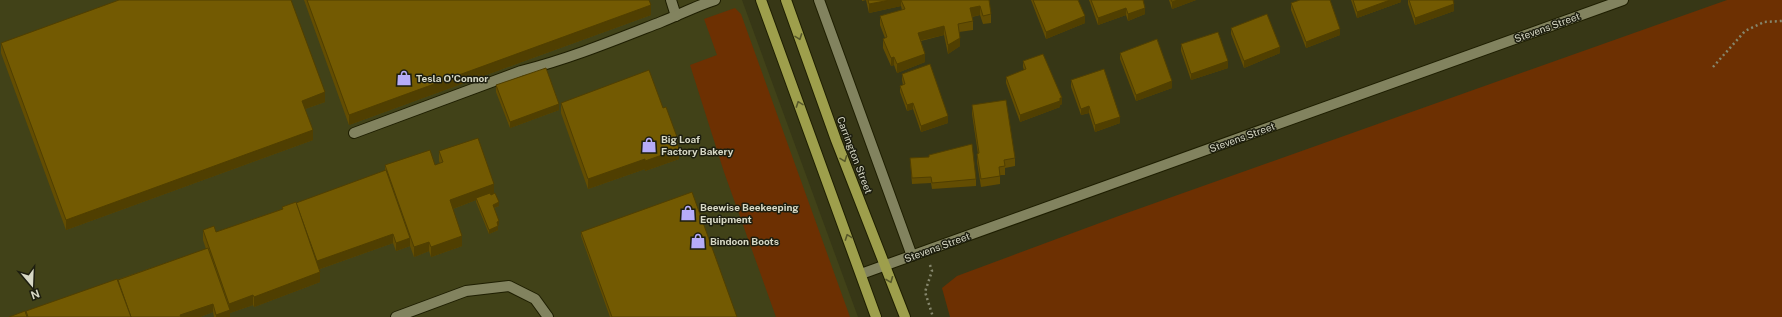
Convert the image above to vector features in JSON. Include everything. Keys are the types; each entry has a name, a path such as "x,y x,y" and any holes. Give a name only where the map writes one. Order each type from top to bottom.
{"main road":[{"path":"761,0 876,317"},
{"name":"Carrington Street","path":"786,0 836,140 905,317"}],"street":[{"path":"671,0 676,16"},
{"path":"354,133 521,71 549,64 617,39 715,0"},
{"path":"819,0 912,256"},
{"name":"Stevens Street","path":"861,274 1623,0"},
{"path":"604,32 617,39"},
{"path":"396,317 466,291 509,286 535,299 548,317"}],"path":[{"path":"1713,67 1745,31 1764,22 1782,22"},
{"path":"925,251 932,271 925,292 933,317"}],"shaded area":[{"path":"0,0 742,0 858,317 0,317"},
{"path":"1727,0 1782,0 1782,317 950,317 942,288 957,276 1124,214"},
{"path":"735,8 741,14 850,317 776,317 724,172 690,65 717,55 704,19"}],"building":[{"path":"119,0 291,0 325,92 302,101 313,130 66,220 1,43"},
{"name":"Tesla O'Connor","path":"307,0 649,0 651,5 349,115"},
{"path":"868,0 890,0 869,4"},
{"path":"901,0 989,0 991,14 983,16 980,6 970,8 973,21 958,24 960,38 948,45 944,26 918,33 925,54 897,64 894,57 891,58 883,39 887,37 880,16 905,9"},
{"path":"1033,0 1078,0 1085,16 1046,32"},
{"path":"1091,0 1143,0 1145,8 1128,14 1126,8 1098,18"},
{"path":"1300,0 1330,0 1340,29 1306,42 1291,3"},
{"path":"1353,0 1390,0 1357,12"},
{"path":"1409,0 1453,0 1454,4 1415,18"},
{"path":"1267,14 1280,47 1244,61 1231,28"},
{"path":"1218,32 1228,61 1191,74 1181,44"},
{"path":"1157,39 1172,81 1136,95 1120,53"},
{"path":"1043,54 1062,98 1060,98 1060,101 1020,115 1006,77 1026,69 1023,61"},
{"path":"930,64 948,116 921,126 913,103 907,105 900,86 905,84 902,74"},
{"path":"546,68 559,104 510,122 496,85"},
{"path":"1104,69 1120,117 1095,125 1089,106 1081,109 1071,80"},
{"path":"649,70 663,108 666,107 677,137 675,137 679,149 588,179 561,103"},
{"path":"1006,100 1015,158 1004,160 1005,166 999,167 1000,176 981,179 972,105"},
{"path":"478,138 494,184 450,200 462,236 431,247 429,242 414,247 385,165 430,150 435,165 443,162 439,151"},
{"path":"972,144 976,179 932,183 931,177 912,178 910,158 929,157 929,155"},
{"path":"386,170 410,238 396,243 393,234 317,261 296,203"},
{"path":"692,192 737,317 612,317 581,232"},
{"path":"490,193 491,195 495,193 499,202 493,205 499,221 497,222 498,226 489,230 476,198"},
{"path":"296,202 320,272 254,297 253,295 229,304 203,230 214,226 216,232 283,209 282,207"},
{"path":"208,248 230,310 216,315 213,304 180,315 181,317 131,317 118,280"},
{"path":"117,279 131,317 28,317 26,311"},
{"path":"25,311 27,317 9,317"}],"place":[{"name":"Tesla O'Connor","path":"404,78"},
{"name":"Big Loaf Factory Bakery","path":"649,145"},
{"name":"Beewise Beekeeping Equipment","path":"688,213"},
{"name":"Bindoon Boots","path":"698,241"}]}
